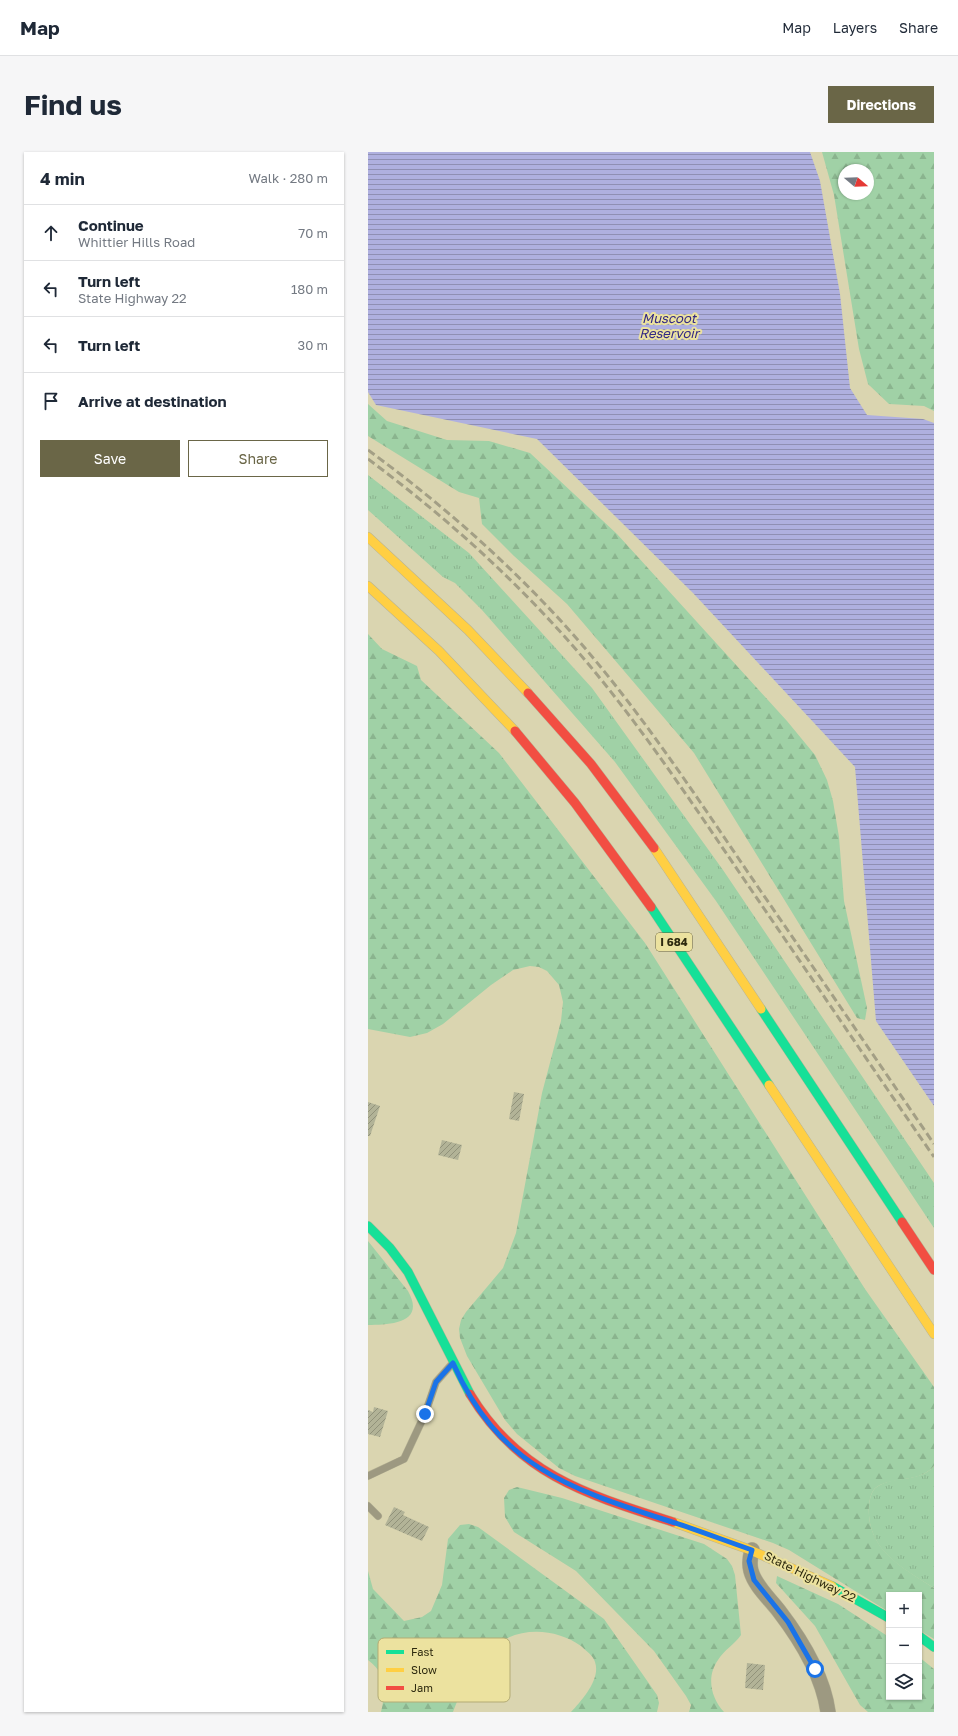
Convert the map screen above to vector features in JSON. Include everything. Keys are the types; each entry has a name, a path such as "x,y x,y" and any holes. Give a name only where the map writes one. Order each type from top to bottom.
{"main road":[{"name":"I 684","path":"368,537 421,584 479,641 568,738 619,800 703,921 934,1270"},
{"name":"I 684","path":"368,586 449,661 498,713 545,767 590,823 678,948 934,1334"},
{"name":"State Highway 22","path":"368,1226 394,1253 408,1272 433,1318 468,1392 496,1430 516,1451 549,1475 593,1496 699,1530 752,1550 812,1577 886,1616"},
{"path":"922,1638 934,1647"}],"street":[{"path":"752,1550 749,1561 754,1580 788,1622 803,1646 825,1694 828,1712"}],"lane":[{"path":"368,1476 404,1459 425,1414 436,1382 453,1363"},
{"path":"368,1506 378,1516"}],"green space":[{"path":"822,152 934,152 934,411 924,406 889,404 868,384 859,349 834,195"},
{"path":"368,404 387,421 447,440 489,441 530,453 617,534 787,721 815,755 827,780 833,801 839,837 844,901 867,1008 865,1020 857,1018 694,753 567,604 514,556 482,524 479,498 459,492 368,436"},
{"path":"368,475 469,553 592,688 723,870 934,1183 934,1228 716,901 615,762 482,610 455,583 443,577 368,510"},
{"path":"368,634 382,649 417,666 421,680 499,753 645,943 865,1289 934,1387 934,1466 922,1475 877,1486 872,1493 869,1505 873,1534 880,1546 888,1556 934,1588 934,1639 922,1632 922,1592 886,1592 886,1610 789,1550 773,1543 575,1476 559,1468 517,1434 505,1420 467,1356 460,1338 459,1329 461,1320 503,1268 516,1233 542,1093 561,1021 563,1002 559,985 547,971 539,967 530,966 513,970 491,985 443,1024 427,1033 410,1037 368,1029"},
{"path":"368,1241 408,1291 412,1302 413,1310 409,1316 396,1323 368,1325"},
{"path":"934,1466 934,1588 898,1564 888,1556 880,1546 873,1534 869,1505 872,1493 877,1486 894,1480 915,1477 928,1471"},
{"path":"517,1487 562,1498 704,1544 727,1559 732,1566 735,1575 741,1635 720,1656 712,1673 711,1680 713,1694 724,1712 689,1712 691,1705 686,1696 654,1651 576,1571 514,1532 505,1517 504,1498 509,1490"},
{"path":"469,1524 478,1527 604,1619 657,1695 659,1703 657,1712 571,1712 585,1695 593,1682 596,1669 595,1662 591,1655 581,1646 571,1640 549,1633 525,1633 507,1638 378,1638 378,1670 368,1660 368,1571 373,1589 404,1621 422,1617 431,1611 442,1585 448,1539 460,1525"},
{"path":"777,1576 838,1604 886,1635 886,1700 922,1700 922,1659 934,1669 934,1712 868,1712 860,1705 815,1626 776,1583"},
{"path":"383,1702 457,1702 453,1712 381,1712"}],"water":[{"name":"Muscoot Reservoir","path":"368,152 810,152 820,181 840,294 850,388 867,415 923,419 934,423 934,1106 876,1021 855,767 693,593 537,439 376,405 368,392"}],"building":[{"path":"514,1092 524,1094 519,1121 509,1119"},
{"path":"368,1102 380,1106 370,1136 368,1136"},
{"path":"442,1140 462,1145 458,1160 438,1155"},
{"path":"374,1407 388,1411 380,1437 368,1434 368,1410 373,1412"},
{"path":"394,1507 405,1512 403,1515 429,1527 422,1541 385,1525"},
{"path":"747,1663 765,1665 763,1690 745,1688"}],"railway":[{"path":"368,450 419,489 469,531 516,574 561,621 615,685 689,786 934,1144"},
{"path":"368,459 428,506 513,582 565,637 612,693 674,777 934,1157"}],"traffic: fast":[{"path":"651,907 769,1085"},
{"path":"761,1009 902,1222"},
{"path":"368,1226 390,1248 408,1272 470,1394"},
{"path":"832,1586 886,1616"},
{"path":"922,1638 934,1647"}],"traffic: slow":[{"path":"368,537 468,630 528,693"},
{"path":"368,586 439,651 515,731"},
{"path":"654,848 761,1009"},
{"path":"769,1085 934,1334"},
{"path":"673,1522 748,1549 832,1586"}],"traffic: jam":[{"path":"528,693 591,764 654,848"},
{"path":"515,731 575,803 651,907"},
{"path":"902,1222 934,1270"},
{"path":"470,1394 489,1422 510,1444 533,1463 584,1491 673,1522"}],"route":[{"path":"425,1414 436,1382 453,1363 468,1392 496,1430 512,1447 549,1475 593,1496 699,1530 752,1550 749,1561 754,1580 788,1622 815,1669"}]}
